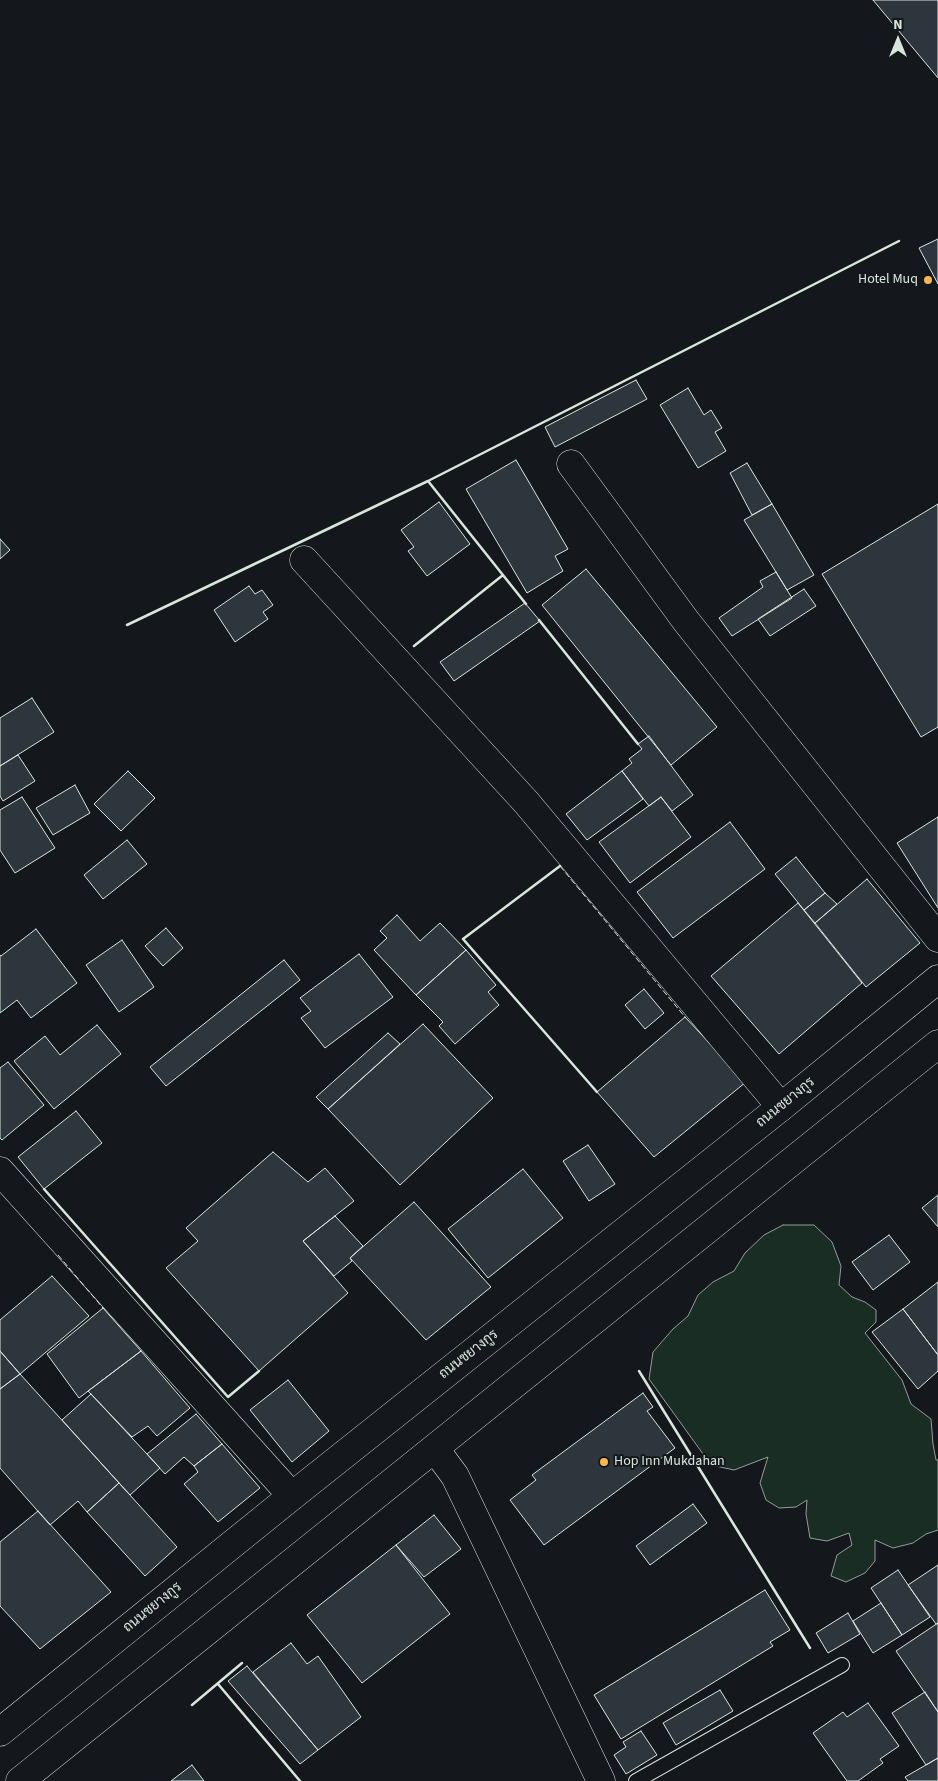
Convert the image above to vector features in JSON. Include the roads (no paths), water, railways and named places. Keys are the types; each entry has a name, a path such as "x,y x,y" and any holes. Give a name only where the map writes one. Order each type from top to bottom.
{"main road":[{"path":"571,464 686,621 938,938"},
{"path":"304,560 526,802 781,1107"},
{"name":"ถนนชยางกูร","path":"0,1732 292,1496 781,1107 938,979"},
{"path":"20,1781 938,1044"},
{"path":"0,1171 292,1496"},
{"path":"435,1449 455,1476 602,1781"}],"lane":[{"path":"636,1781 842,1665"}],"place":[{"name":"Hotel Muq","path":"928,280"},
{"name":"Hop Inn Mukdahan","path":"604,1462"}]}
